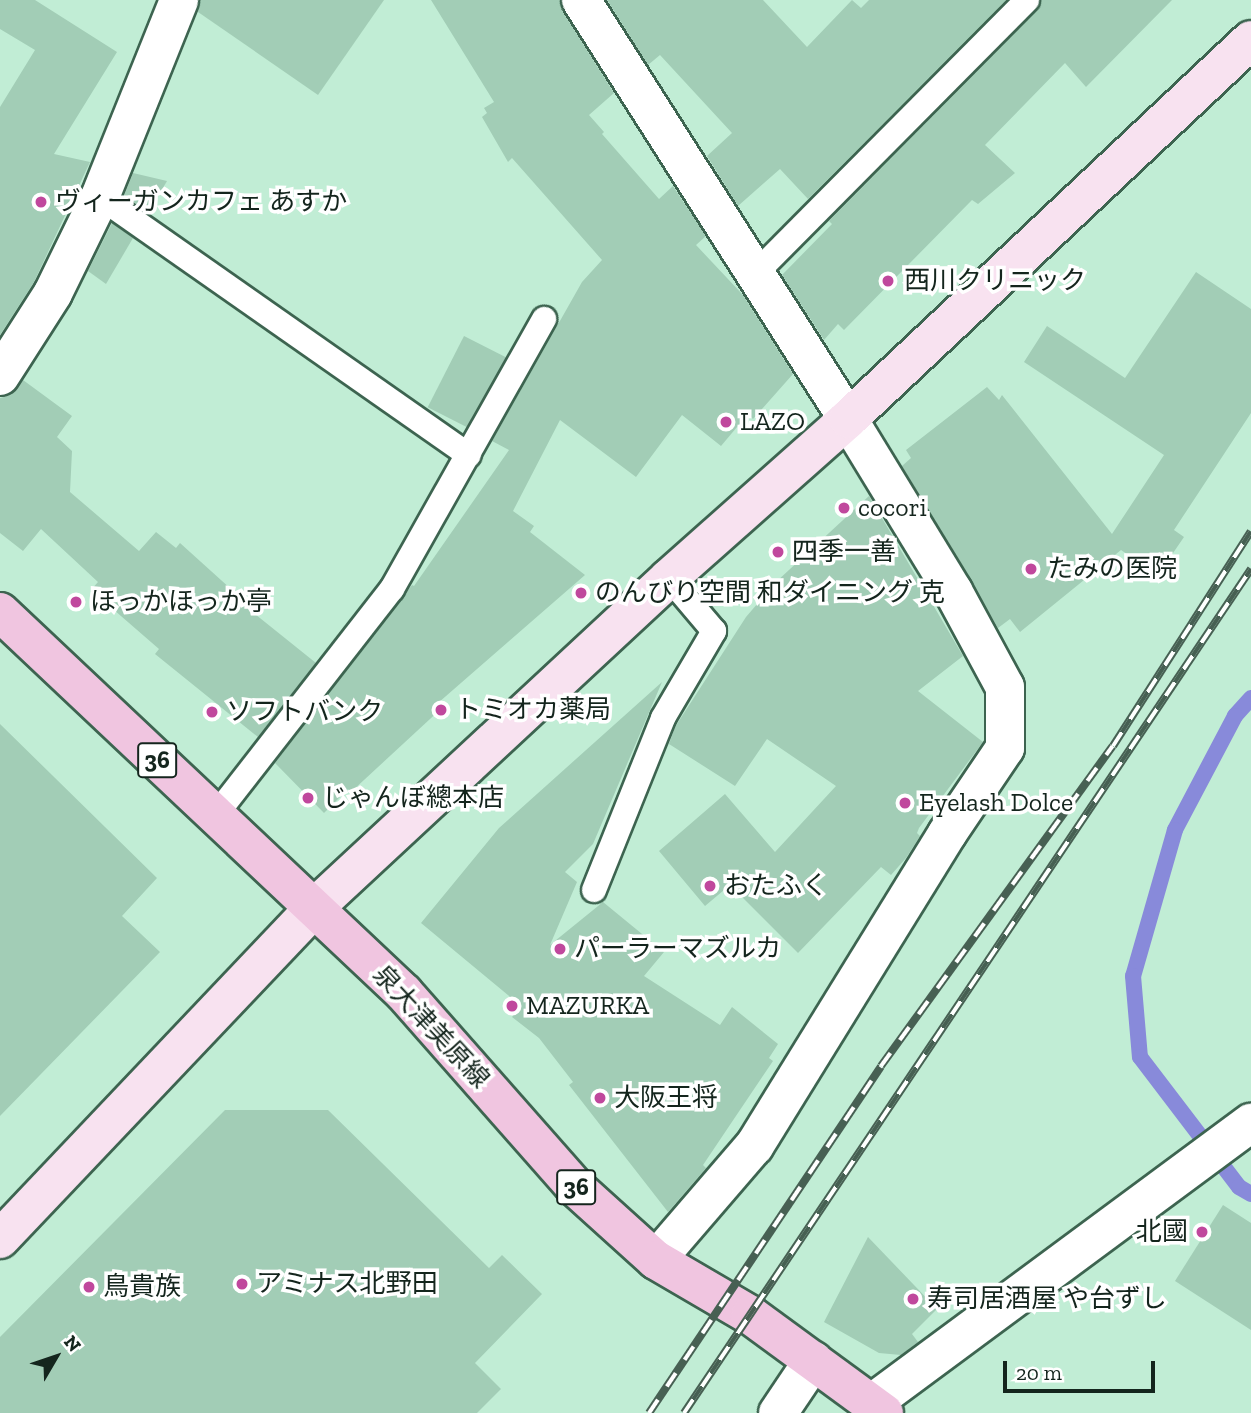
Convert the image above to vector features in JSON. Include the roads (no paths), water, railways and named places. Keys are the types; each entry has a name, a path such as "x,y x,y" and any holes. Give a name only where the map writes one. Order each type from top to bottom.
{"main road":[{"name":"泉大津美原線","path":"0,612 404,993 574,1186 656,1259 750,1315 878,1408"}],"street":[{"path":"0,376 52,293 100,197 179,0"},
{"path":"581,0 848,419 953,591 1005,687 1005,748 947,834 754,1146 656,1259"},
{"path":"0,1239 313,909 669,578 848,419 1251,40"},
{"path":"878,1408 1249,1127"},
{"path":"778,1413 813,1361"}],"lane":[{"path":"755,274 1027,0"},
{"path":"100,197 469,455"},
{"path":"215,816 392,589 544,318"},
{"path":"594,890 663,718 714,631 669,578"}],"waterway":[{"path":"1251,698 1235,716 1175,830 1133,976 1140,1057 1239,1187 1251,1194"}],"railway":[{"path":"649,1413 881,1066 1113,746 1251,531"},
{"path":"684,1413 1251,569"}],"place":[{"name":"ヴィーガンカフェ あすか","path":"41,202"},
{"name":"西川クリニック","path":"888,281"},
{"name":"LAZO","path":"726,422"},
{"name":"cocori","path":"844,508"},
{"name":"四季一善","path":"778,552"},
{"name":"たみの医院","path":"1031,569"},
{"name":"のんびり空間 和ダイニング 克","path":"581,593"},
{"name":"ほっかほっか亭","path":"76,602"},
{"name":"トミオカ薬局","path":"441,710"},
{"name":"ソフトバンク","path":"212,712"},
{"name":"じゃんぼ總本店","path":"308,798"},
{"name":"Eyelash Dolce","path":"905,803"},
{"name":"おたふく","path":"710,886"},
{"name":"パーラーマズルカ","path":"560,949"},
{"name":"MAZURKA","path":"512,1006"},
{"name":"大阪王将","path":"600,1098"},
{"name":"北國","path":"1202,1232"},
{"name":"アミナス北野田","path":"242,1284"},
{"name":"鳥貴族","path":"89,1287"},
{"name":"寿司居酒屋 や台ずし","path":"913,1299"}]}
